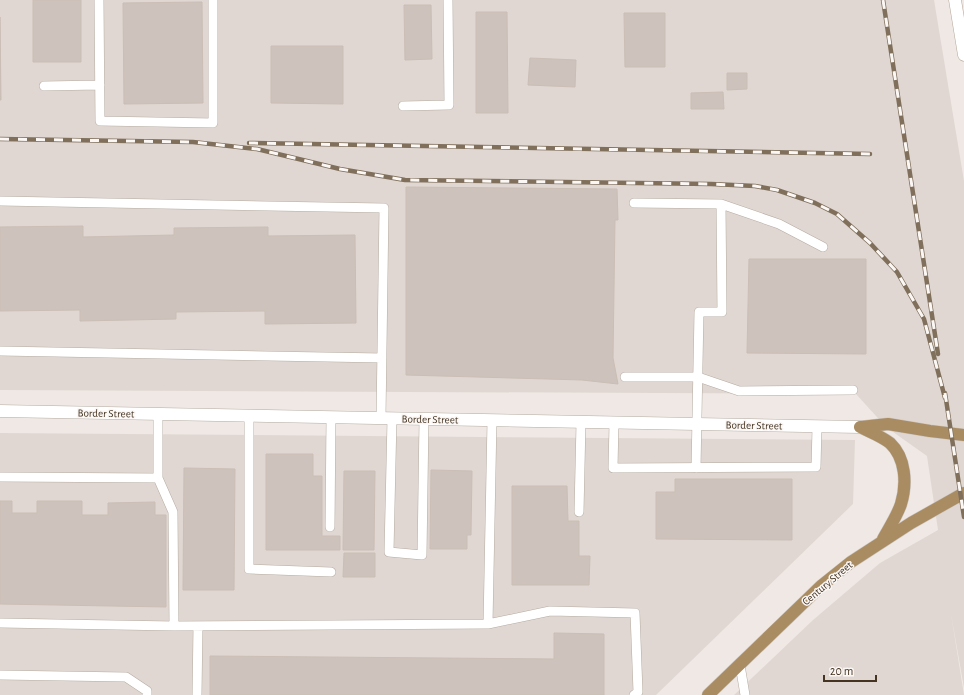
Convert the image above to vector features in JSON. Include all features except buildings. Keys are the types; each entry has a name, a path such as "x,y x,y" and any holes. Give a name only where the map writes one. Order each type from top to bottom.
{"main road":[{"path":"860,427 888,424 930,432 964,435"},
{"path":"860,427 882,437 890,444 899,456 904,470 905,486 901,504 882,541"},
{"name":"Century Street","path":"708,695 821,586 851,562 911,523 964,493"}],"street":[{"path":"955,0 964,55"},
{"name":"Border Street","path":"0,411 860,427"}],"lane":[{"path":"100,0 100,121 213,123 213,0"},
{"path":"403,106 449,105 448,0"},
{"path":"44,86 100,85"},
{"path":"0,201 384,208 382,358 387,418 389,552 422,555 424,419"},
{"path":"634,203 721,204 779,224 823,247"},
{"path":"696,468 699,312 722,312 721,204"},
{"path":"0,351 382,358"},
{"path":"625,377 698,377 739,390 853,390"},
{"path":"158,414 158,478 173,512 174,626"},
{"path":"249,416 249,570 332,572"},
{"path":"330,527 331,417"},
{"path":"488,624 492,420"},
{"path":"579,512 581,422"},
{"path":"614,423 613,468 816,467 817,426"},
{"path":"0,476 158,478"},
{"path":"0,623 174,626 488,624 550,611 635,613 638,692 634,695"},
{"path":"197,695 198,626"},
{"path":"740,665 745,695"},
{"path":"0,674 126,677 147,691 147,695"}],"shaded area":[{"path":"0,0 934,0 964,181 964,688 951,614 964,695 734,695 813,620 880,563 938,530 927,456 886,427 856,394 0,390"},
{"path":"0,433 855,440 853,504 656,695 0,695"}],"railway":[{"path":"883,0 938,354"},
{"path":"0,139 193,142 257,149 340,169 405,180 711,184 755,186 777,190 815,203 837,214 870,243 897,272 924,319 945,398"},
{"path":"249,143 870,154"},
{"path":"945,393 964,517"}]}
